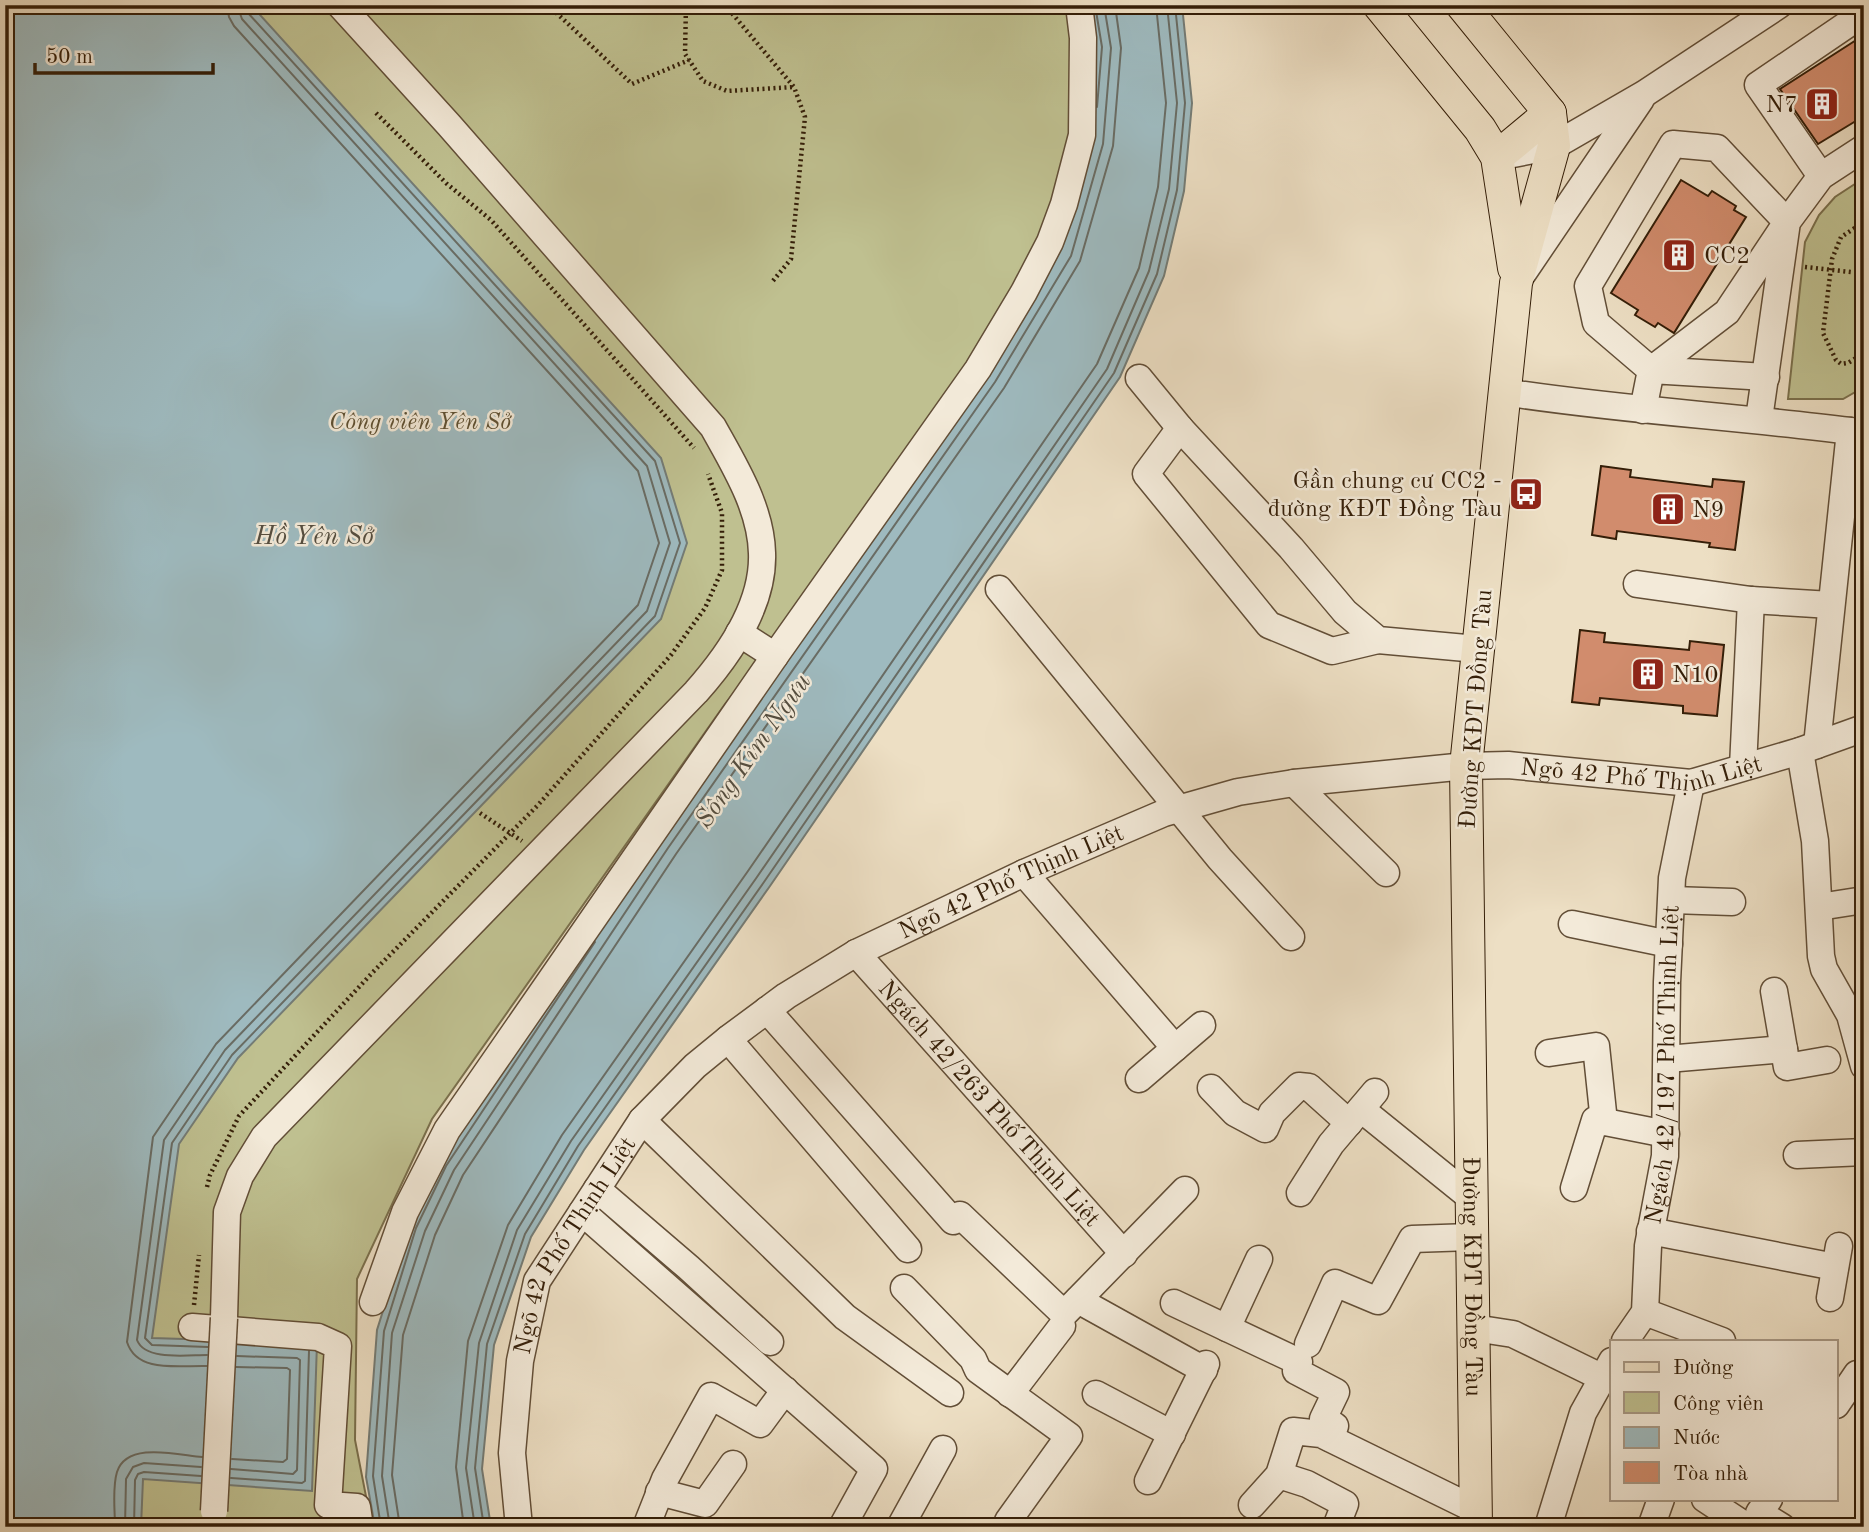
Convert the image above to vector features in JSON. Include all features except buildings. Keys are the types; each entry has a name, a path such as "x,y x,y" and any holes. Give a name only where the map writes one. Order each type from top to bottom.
{"main road":[{"path":"1379,5 1480,129 1497,157 1516,283"},
{"path":"1462,5 1550,113 1554,146 1516,283"},
{"path":"1497,157 1550,113"},
{"name":"Đường KĐT Đồng Tàu","path":"1476,1518 1466,766 1516,283"}],"street":[{"path":"213,1519 227,1212 240,1176 264,1137 696,692 740,633 760,581 762,551 756,518 738,472 713,428 340,5"},
{"path":"373,1302 405,1212 447,1130 775,656 978,369 1024,292 1050,242 1064,204 1082,135 1083,38 1079,5"},
{"name":"Đường KĐT Đồng Tàu","path":"1516,283 1644,94 1779,5"},
{"path":"1821,176 1758,85 1864,13"},
{"path":"1497,157 1554,146 1644,94"},
{"path":"1550,113 1572,118 1606,110 1644,94"},
{"path":"1766,377 1651,370 1596,323 1588,286 1673,144 1717,148 1787,222"},
{"path":"1643,410 1651,370 1727,312 1821,176 1864,148"},
{"path":"1759,419 1787,222"},
{"path":"1139,378 1180,428 1292,548 1345,612 1378,640"},
{"path":"1504,392 1580,404 1857,426 1808,748 1819,906 1818,938 1824,969 1850,1015 1864,1066"},
{"path":"1180,428 1146,474 1269,625 1332,651 1378,640 1477,649"},
{"path":"1637,584 1752,600 1831,605"},
{"path":"999,589 1220,859 1291,937"},
{"path":"1743,767 1752,600"},
{"path":"740,633 775,656"},
{"name":"Ngõ 42 Phố Thịnh Liệt","path":"519,1527 512,1453 520,1361 537,1281 642,1120 695,1066 728,1039 767,1010 856,953 1024,873 1164,813 1238,792 1294,783 1466,766 1508,765 1691,783 1864,728"},
{"path":"1294,783 1386,873"},
{"name":"Ngách 42/197 Phố Thịnh Liệt","path":"1645,1312 1647,1246 1665,1156 1672,878 1691,783"},
{"path":"1024,873 1175,1048"},
{"path":"1672,900 1732,902"},
{"path":"1819,906 1864,900"},
{"path":"1572,924 1669,944"},
{"name":"Ngách 42/263 Phố Thịnh Liệt","path":"856,953 1124,1254"},
{"path":"1774,991 1787,1067 1827,1060"},
{"path":"767,1010 956,1218 1068,1313 1205,1367 1148,1482"},
{"path":"1139,1079 1202,1025"},
{"path":"728,1039 908,1249"},
{"path":"1549,1053 1595,1046 1604,1122"},
{"path":"1667,1059 1784,1049"},
{"path":"1211,1088 1236,1113 1265,1129 1272,1113 1299,1086 1309,1087 1362,1108 1470,1197"},
{"path":"1300,1193 1331,1144 1362,1108"},
{"path":"642,1120 845,1317 945,1400 973,1359"},
{"path":"1574,1188 1595,1120 1666,1134"},
{"path":"1797,1155 1864,1152"},
{"path":"597,1189 770,1342"},
{"path":"1010,1394 1068,1313 1185,1190"},
{"path":"582,1212 874,1469 842,1527"},
{"path":"1650,1231 1837,1256 1830,1298"},
{"path":"1308,1344 1335,1283 1378,1301 1412,1239 1471,1237"},
{"path":"1227,1328 1259,1259"},
{"path":"904,1288 973,1359 978,1370 1069,1436 1008,1521 1009,1527"},
{"path":"1174,1303 1298,1362 1296,1371 1336,1392 1323,1419 1335,1426 1325,1436"},
{"path":"1626,1340 1645,1312 1719,1340"},
{"path":"192,1327 318,1338 338,1346 328,1505 357,1507 360,1527"},
{"path":"1474,1328 1513,1334 1606,1369 1583,1413 1548,1527"},
{"path":"646,1527 664,1479 711,1396 760,1424 785,1390"},
{"path":"1096,1394 1172,1434"},
{"path":"1252,1505 1279,1475 1293,1430 1325,1436 1476,1518"},
{"path":"901,1527 943,1449"},
{"path":"659,1492 705,1504 733,1464"},
{"path":"1279,1475 1307,1483 1345,1504 1336,1527"},
{"path":"1651,1527 1661,1500"},
{"path":"1707,1500 1740,1521"},
{"path":"1768,1500 1759,1513 1782,1527"}],"path":[{"path":"548,5 632,84 689,60"},
{"path":"686,5 685,54 703,81 727,91 794,87"},
{"path":"725,5 794,87 805,117 791,259 772,282"},
{"path":"376,113 447,184 491,220 703,458"},
{"path":"1864,222 1841,237 1834,252 1823,333 1836,360 1841,364 1848,363 1864,353"},
{"path":"1864,264 1860,273 1864,289"},
{"path":"1781,265 1860,273"},
{"path":"207,1188 210,1175 239,1116 373,972 510,833 671,655 705,608 722,570 722,513 706,469"},
{"path":"480,813 540,852"},
{"path":"192,1327 199,1251"}],"green space":[{"name":"Công viên Yên Sở","path":"5,5 1065,5 1070,24 1077,113 1042,241 1008,306 768,650 725,704 432,1119 357,1279 355,1440 372,1527 5,1527"},
{"path":"1864,178 1864,387 1843,399 1788,399 1805,242 1819,215 1835,197"}],"water":[{"name":"Hồ Yên Sở","path":"5,5 251,5 661,458 687,543 661,619 238,1058 179,1144 152,1338 317,1343 312,1491 143,1479 141,1527 5,1527"},
{"name":"Sông Kim Ngưu","path":"1088,5 1182,5 1192,103 1184,191 1164,276 1120,377 770,886 584,1150 531,1237 494,1345 482,1469 491,1527 375,1527 366,1477 377,1330 410,1225 440,1162 1057,248"}],"place":[{"name":"N7","path":"1822,104"},
{"name":"CC2","path":"1679,255"},
{"name":"Gần chung cư CC2 - đường KĐT Đồng Tàu","path":"1526,494"},
{"name":"N9","path":"1668,509"},
{"name":"N10","path":"1648,674"}]}
